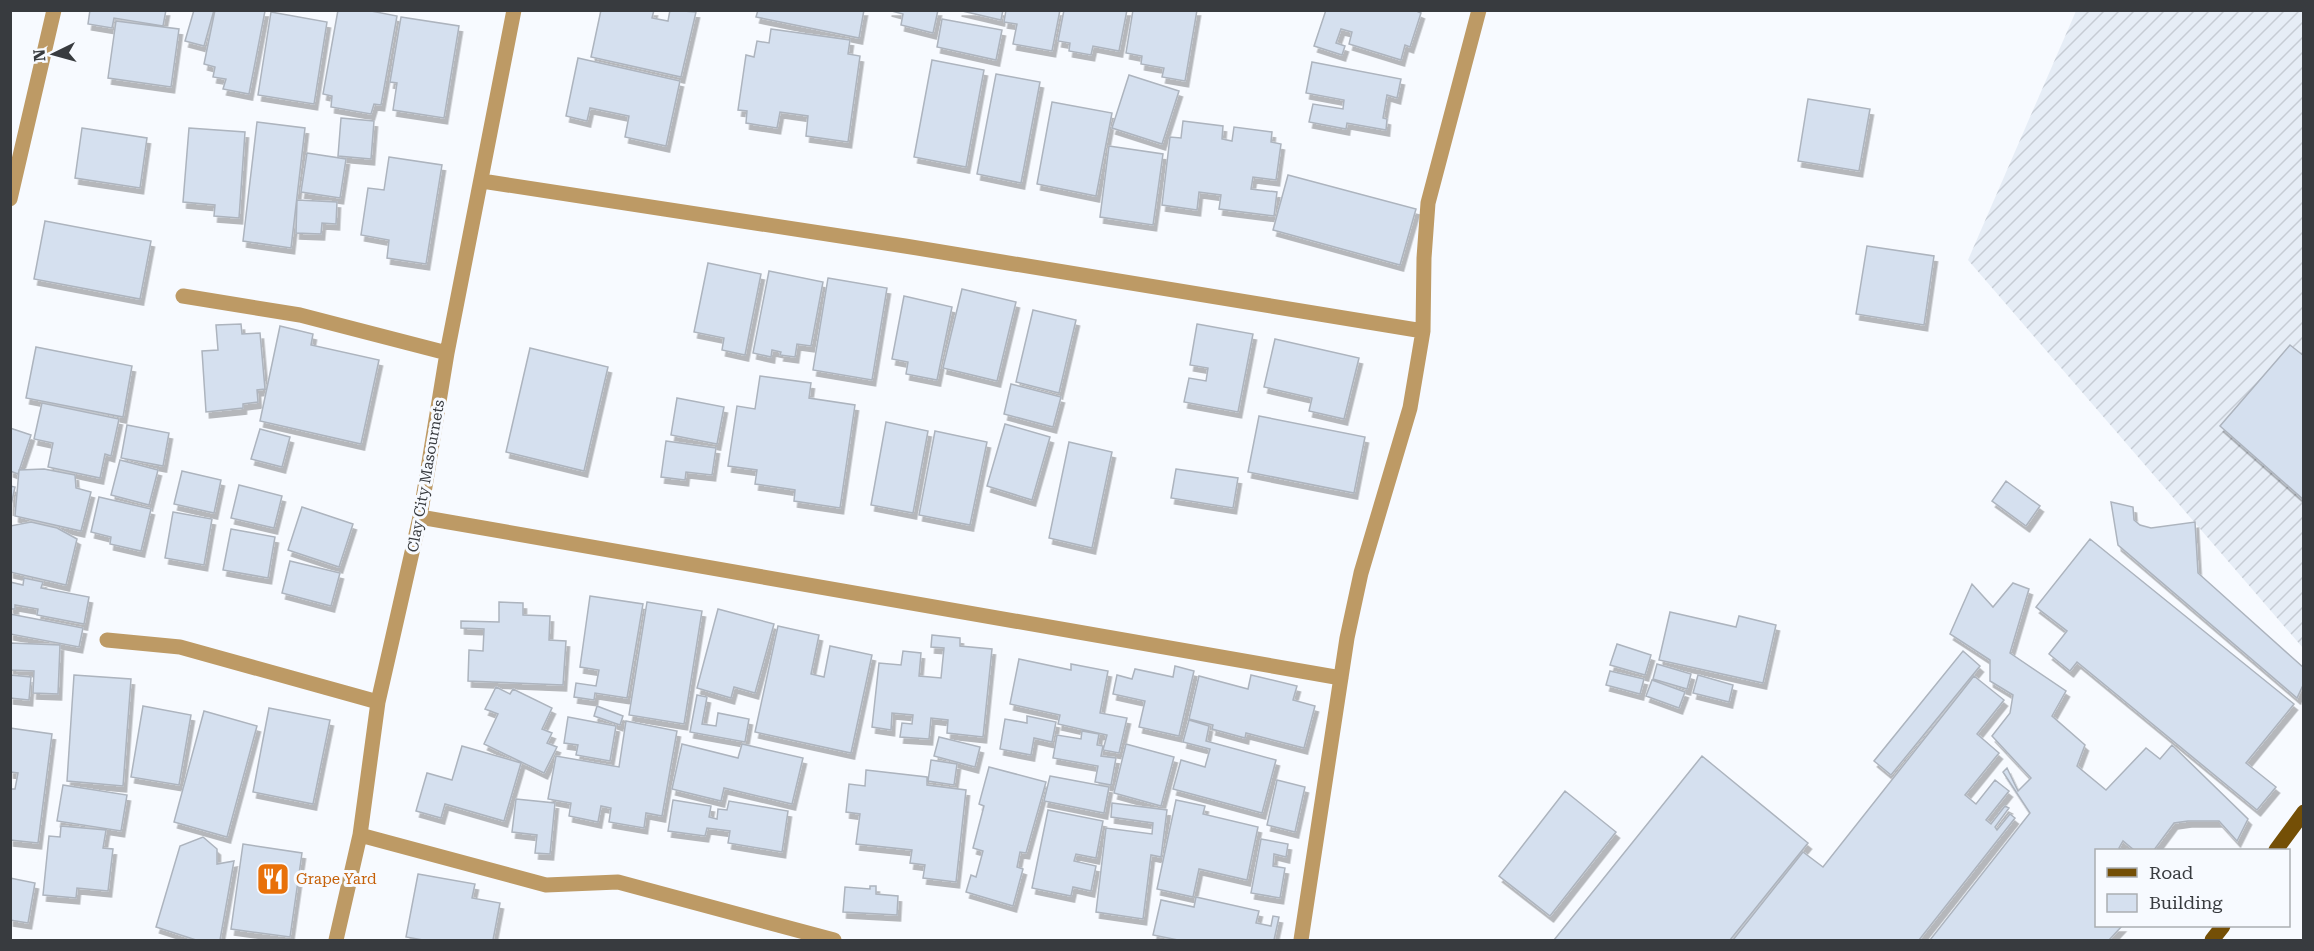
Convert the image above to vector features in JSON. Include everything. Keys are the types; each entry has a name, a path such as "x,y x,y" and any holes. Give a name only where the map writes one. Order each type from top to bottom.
{"main road":[{"path":"2277,849 2304,812"},
{"path":"2212,940 2222,927"}],"street":[{"path":"10,199 54,10"},
{"name":"Clay City Masournets","path":"336,940 360,835 378,702 420,517 447,353 514,10"},
{"path":"1301,940 1341,678 1360,573 1410,408 1423,331 1424,258 1428,203 1479,10"},
{"path":"482,182 905,246 1423,331"},
{"path":"183,296 300,315 447,353"},
{"path":"420,517 1341,678"},
{"path":"107,640 180,647 378,702"},
{"path":"360,835 546,885 618,882 834,940"}],"shaded area":[{"path":"2076,11 2303,11 2303,648 1968,260"}],"building":[{"path":"90,10 166,10 163,26 114,18 112,28 88,24"},
{"path":"194,10 214,10 204,46 185,41"},
{"path":"215,10 265,11 249,94 223,89 226,79 213,77 215,67 204,64"},
{"path":"338,10 366,10 397,16 381,105 374,104 371,114 331,107 332,96 323,94"},
{"path":"601,10 654,10 652,18 668,21 670,10 696,12 681,77 591,57"},
{"path":"758,10 864,10 859,38 756,17"},
{"path":"888,10 938,10 933,33 901,25 903,14"},
{"path":"958,10 1003,10 1001,20"},
{"path":"1006,10 1060,10 1052,51 1013,44 1017,24 1004,22"},
{"path":"1064,10 1127,10 1119,51 1093,46 1091,55 1069,51 1070,43 1058,41"},
{"path":"1133,10 1197,10 1185,81 1162,77 1164,68 1141,64 1142,56 1126,53"},
{"path":"1326,10 1414,10 1421,13 1410,47 1405,45 1401,60 1349,44 1352,32 1341,29 1336,43 1345,46 1342,55 1314,46"},
{"path":"271,12 327,22 314,104 258,95"},
{"path":"401,17 459,26 444,118 393,110 397,83 390,82"},
{"path":"942,19 1002,30 996,60 937,47"},
{"path":"116,21 179,29 171,87 108,78"},
{"path":"771,29 850,40 848,54 860,56 848,142 806,136 808,116 780,112 777,128 746,123 747,111 738,110 746,55 754,57 757,41 769,43"},
{"path":"578,58 680,81 666,146 625,137 629,116 590,108 587,121 566,116"},
{"path":"932,60 984,70 966,167 914,157"},
{"path":"1312,62 1401,79 1397,98 1387,95 1383,118 1387,119 1386,130 1347,123 1346,129 1309,122 1313,104 1343,109 1344,100 1306,93"},
{"path":"996,74 1040,82 1021,183 977,174"},
{"path":"1129,75 1179,91 1162,144 1112,128"},
{"path":"1808,99 1870,109 1859,171 1798,161"},
{"path":"1052,102 1112,113 1096,196 1037,184"},
{"path":"341,118 374,121 371,159 338,156"},
{"path":"1183,121 1223,126 1222,139 1232,141 1234,127 1272,132 1271,142 1281,144 1276,180 1253,177 1251,189 1277,192 1274,216 1219,209 1221,195 1199,192 1197,210 1162,205 1170,137 1181,138"},
{"path":"257,122 305,128 291,248 243,241"},
{"path":"82,128 147,138 140,188 75,178"},
{"path":"189,128 245,132 239,218 214,216 215,205 183,202"},
{"path":"1109,146 1163,154 1153,225 1100,217"},
{"path":"307,153 346,159 340,198 301,192"},
{"path":"389,157 442,165 426,264 387,258 389,240 361,235 368,188 384,190"},
{"path":"1288,175 1416,209 1400,265 1273,230"},
{"path":"297,200 337,202 336,224 322,223 321,234 296,233"},
{"path":"45,221 151,241 140,299 34,279"},
{"path":"1867,246 1934,256 1924,325 1856,314"},
{"path":"708,263 761,274 745,355 722,350 724,338 694,332"},
{"path":"769,271 823,282 811,346 797,344 795,357 780,355 781,352 772,350 771,357 753,353"},
{"path":"828,278 887,288 872,380 813,370"},
{"path":"962,289 1016,302 997,381 943,368"},
{"path":"904,296 952,307 937,380 906,374 908,362 892,359"},
{"path":"1033,310 1076,320 1059,393 1016,382"},
{"path":"241,324 242,334 260,333 265,389 257,390 258,402 243,404 243,408 206,412 202,351 218,350 216,325"},
{"path":"1197,324 1253,334 1238,412 1184,402 1189,378 1206,381 1208,368 1190,365"},
{"path":"280,326 313,334 311,345 379,360 361,444 260,421"},
{"path":"1275,339 1359,358 1344,419 1309,411 1312,398 1264,387"},
{"path":"2290,345 2304,356 2304,500 2220,426"},
{"path":"36,347 132,366 123,417 26,398"},
{"path":"530,348 608,367 584,471 506,452"},
{"path":"760,376 811,383 809,398 855,405 840,508 794,501 795,490 755,484 757,470 728,466 737,406 755,409"},
{"path":"1011,384 1061,397 1053,427 1004,414"},
{"path":"677,398 724,407 717,444 671,435"},
{"path":"42,403 119,419 111,456 105,454 100,478 48,467 53,443 34,439"},
{"path":"1259,416 1365,437 1354,493 1248,472"},
{"path":"886,422 928,431 913,513 871,505"},
{"path":"1005,424 1050,437 1032,500 987,486"},
{"path":"127,425 169,433 163,466 121,458"},
{"path":"10,428 31,435 18,474 10,471"},
{"path":"260,429 290,437 282,467 251,459"},
{"path":"935,431 987,442 970,525 919,515"},
{"path":"666,441 716,448 712,475 686,472 685,480 661,477"},
{"path":"1069,442 1112,452 1092,548 1049,538"},
{"path":"120,460 158,470 149,505 111,495"},
{"path":"44,469 75,475 76,488 91,492 81,531 15,516 19,470"},
{"path":"1176,469 1238,478 1233,508 1171,498"},
{"path":"182,471 221,480 214,513 174,504"},
{"path":"2006,481 2040,506 2026,526 1992,501"},
{"path":"239,485 282,496 274,528 231,518"},
{"path":"10,486 15,487 10,510"},
{"path":"99,497 151,509 141,551 110,544 111,537 91,532"},
{"path":"2111,502 2133,507 2134,520 2140,525 2151,528 2195,522 2198,573 2304,668 2304,683 2297,698 2118,545"},
{"path":"302,507 353,524 339,567 288,550"},
{"path":"173,512 212,519 204,565 165,558"},
{"path":"31,522 57,528 77,539 66,585 10,572 10,526"},
{"path":"231,529 275,537 268,578 223,570"},
{"path":"2090,539 2294,704 2246,763 2276,787 2257,810 2077,662 2070,671 2049,654 2067,631 2036,607"},
{"path":"290,561 340,573 331,606 282,593"},
{"path":"24,578 43,582 41,588 89,597 84,624 37,615 38,609 15,605 15,609 10,609 10,582 23,585"},
{"path":"2013,583 2029,589 2010,653 2066,691 2052,716 2085,745 2077,766 2106,790 2146,748 2160,759 2172,745 2248,819 2237,841 2219,821 2188,821 2174,823 2155,849 2133,849 2123,841 2120,849 2095,849 2095,927 2121,927 2109,940 1930,940 2030,813 2003,772 2007,768 2018,791 2031,778 1992,736 2010,713 2013,695 1990,681 1990,660 1950,634 1972,584 1993,607"},
{"path":"590,596 643,604 627,698 595,693 594,700 574,697 576,683 596,686 599,670 580,667"},
{"path":"499,602 523,603 523,615 550,616 549,640 566,641 563,685 468,681 469,650 483,651 484,629 461,628 461,621 499,622"},
{"path":"647,602 702,611 684,724 629,715"},
{"path":"718,609 774,624 755,693 734,687 731,698 697,688"},
{"path":"1670,612 1736,627 1739,616 1776,625 1763,683 1659,660"},
{"path":"10,614 83,628 79,647 10,634"},
{"path":"778,626 819,635 811,674 824,677 830,646 872,655 851,753 755,732"},
{"path":"932,635 960,638 960,646 992,649 983,737 947,733 948,720 931,718 929,739 900,737 902,723 912,724 913,715 892,713 891,730 872,727 879,663 901,665 903,651 921,653 919,676 941,678 944,648 931,647"},
{"path":"10,643 60,645 58,694 33,693 34,671 10,670"},
{"path":"1617,644 1651,655 1645,675 1610,665"},
{"path":"1963,651 1980,666 1891,775 1874,761"},
{"path":"1019,659 1071,670 1071,664 1108,671 1100,713 1127,718 1119,753 1103,750 1107,735 1058,724 1060,715 1010,704"},
{"path":"1657,664 1691,674 1687,689 1653,679"},
{"path":"1175,666 1194,671 1179,736 1139,727 1145,701 1113,694 1117,675 1132,679 1135,669 1173,677"},
{"path":"1610,671 1644,679 1640,694 1606,685"},
{"path":"10,675 31,677 29,700 10,698"},
{"path":"74,675 131,679 123,786 67,781"},
{"path":"1251,675 1297,686 1293,700 1315,706 1304,748 1246,733 1245,738 1212,729 1213,725 1189,719 1199,676 1248,689"},
{"path":"1698,675 1733,685 1729,702 1693,693"},
{"path":"1974,676 2004,700 1977,734 1999,753 1965,795 1976,804 1995,780 2009,791 1986,820 1991,824 2005,806 2009,808 1995,827 1997,830 2010,814 2015,818 1919,940 1733,940 1803,852 1823,867"},
{"path":"1652,680 1685,692 1679,708 1646,696"},
{"path":"496,687 510,694 513,689 552,708 542,729 552,733 547,743 557,747 544,773 484,744 498,714 485,709"},
{"path":"697,695 707,697 702,724 716,726 718,713 749,719 745,742 690,732"},
{"path":"143,706 191,715 179,785 131,777"},
{"path":"597,706 623,716 620,725 594,716"},
{"path":"269,708 330,720 313,804 253,792"},
{"path":"204,711 257,726 227,837 174,822"},
{"path":"1027,716 1056,722 1052,742 1034,738 1031,755 1000,749 1005,719 1027,723"},
{"path":"568,717 616,726 610,761 576,755 578,745 564,743"},
{"path":"1189,720 1209,726 1206,741 1276,760 1262,813 1173,789 1181,760 1205,767 1210,749 1183,742"},
{"path":"626,721 677,731 662,816 646,813 644,828 609,822 611,808 601,806 598,822 569,816 571,803 548,799 556,756 619,767"},
{"path":"10,728 52,734 38,843 10,840 10,789 15,789 18,773 10,772"},
{"path":"1082,731 1099,734 1097,745 1103,746 1101,756 1116,758 1111,785 1095,782 1098,766 1053,758 1057,735 1081,739"},
{"path":"939,737 980,747 975,767 934,756"},
{"path":"682,744 738,758 742,744 803,758 792,804 724,788 721,801 672,789"},
{"path":"1126,744 1174,757 1161,806 1114,793"},
{"path":"462,746 521,763 504,821 445,804 441,818 416,811 427,773 452,780"},
{"path":"1702,756 1808,843 1730,940 1554,940"},
{"path":"931,760 957,764 954,785 928,781"},
{"path":"989,767 1046,782 1026,853 1020,852 1017,867 1023,869 1013,906 966,892 971,875 976,877 983,851 973,848 984,806 979,804"},
{"path":"866,770 927,777 927,785 966,790 956,882 923,878 925,865 910,863 912,850 856,844 860,814 846,812 849,784 865,786"},
{"path":"1050,776 1109,787 1104,813 1044,801"},
{"path":"1277,780 1305,787 1295,832 1267,825"},
{"path":"63,785 127,795 121,831 57,821"},
{"path":"1565,791 1616,832 1550,916 1499,876"},
{"path":"516,799 555,803 550,854 535,853 537,835 512,832"},
{"path":"673,800 711,806 709,817 717,819 718,809 727,810 729,801 788,811 782,852 728,843 730,831 707,828 705,836 668,831"},
{"path":"1176,800 1205,806 1203,814 1258,827 1247,880 1199,869 1193,897 1157,889"},
{"path":"1112,803 1167,810 1161,857 1151,855 1143,919 1096,912 1106,828 1152,834 1153,823 1111,817"},
{"path":"1048,810 1103,821 1096,858 1076,854 1074,861 1096,866 1091,891 1073,887 1071,896 1032,888"},
{"path":"61,826 106,830 103,848 113,849 108,891 77,888 76,898 43,895 49,836 60,837"},
{"path":"203,837 217,849 217,864 234,861 220,940 196,940 156,927 180,846"},
{"path":"1261,839 1288,844 1286,857 1274,854 1273,866 1285,868 1280,898 1251,893"},
{"path":"243,844 302,853 290,937 231,929"},
{"path":"418,874 475,884 472,898 500,903 493,940 423,940 406,937"},
{"path":"10,878 35,883 28,923 10,920"},
{"path":"870,886 876,886 876,894 898,896 897,915 843,912 845,887 870,889"},
{"path":"1196,897 1259,911 1256,923 1271,926 1273,916 1279,917 1274,940 1178,940 1153,935 1161,900 1194,907"}],"place":[{"name":"Grape Yard","path":"273,879"}]}
